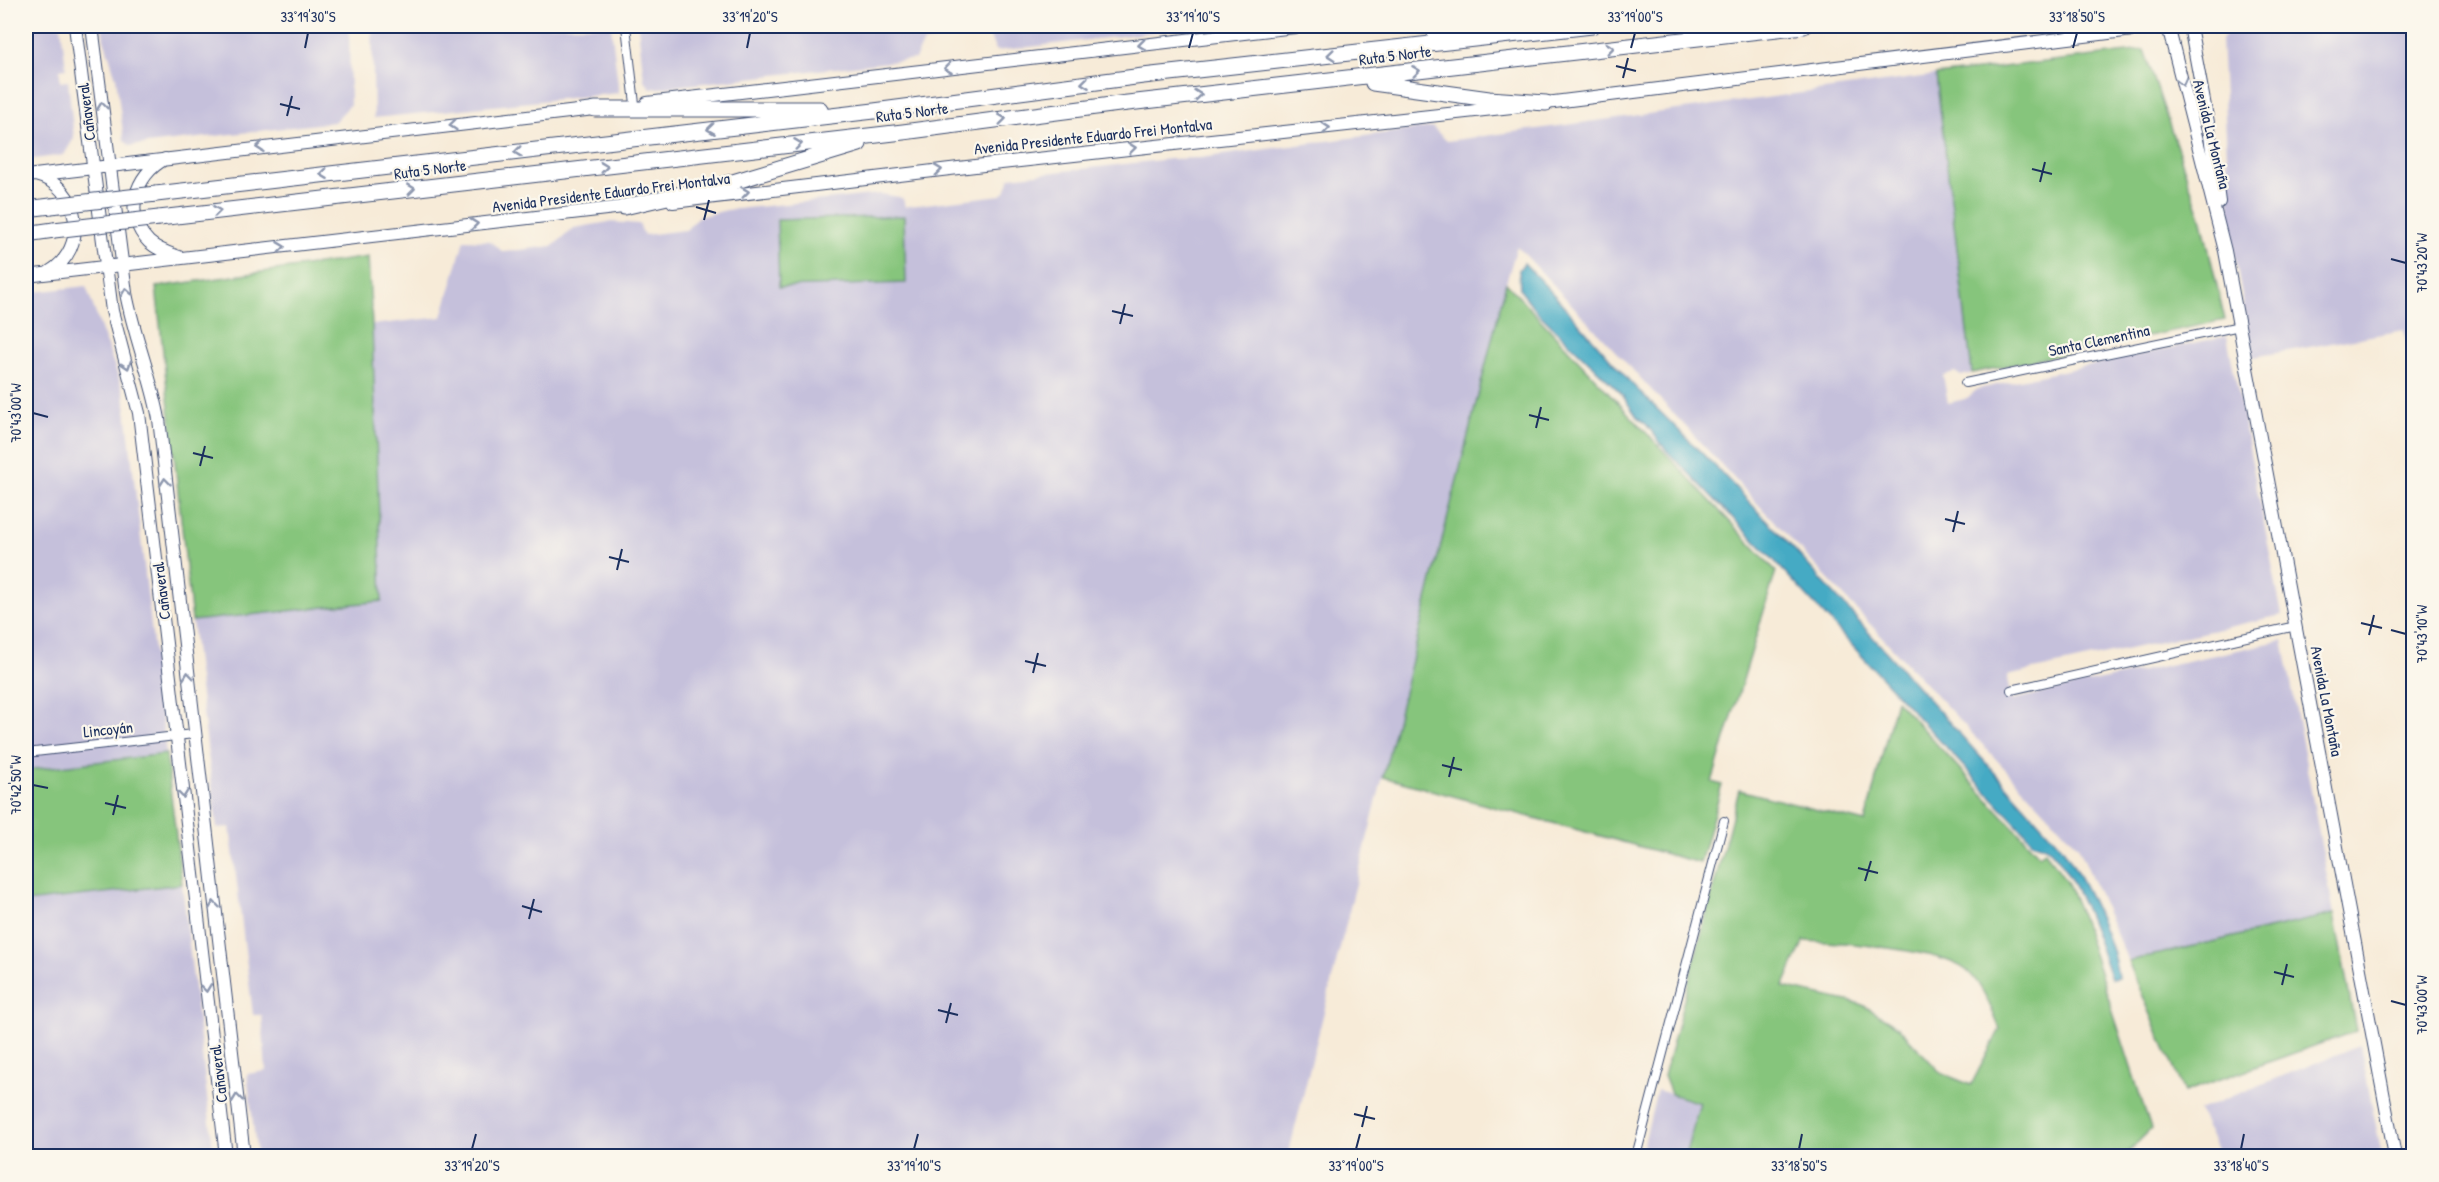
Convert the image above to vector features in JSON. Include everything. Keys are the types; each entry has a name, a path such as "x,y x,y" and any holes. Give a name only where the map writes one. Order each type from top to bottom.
{"highway":[{"path":"1410,46 1469,26"},
{"name":"Ruta 5 Norte","path":"26,209 874,111 1143,76 1592,26"},
{"name":"Ruta 5 Norte","path":"26,234 903,132 1119,104 1804,26"},
{"path":"1337,80 1387,84 1489,99 1545,103"},
{"path":"595,109 791,108 874,111"},
{"path":"624,207 742,180 903,132"}],"main road":[{"name":"Cañaveral","path":"75,26 114,322 133,383 139,413 226,1156"},
{"name":"Cañaveral","path":"92,26 122,265 133,328 159,418 244,1156"},
{"path":"29,175 1304,26"},
{"name":"Avenida Presidente Eduardo Frei Montalva","path":"26,276 992,164 1545,103 2166,26"},
{"name":"Avenida La Montaña","path":"2166,26 2225,251 2395,1156"},
{"name":"Avenida La Montaña","path":"2190,26 2214,163 2225,251"},
{"path":"172,157 158,163 142,179 136,194 135,209 138,224 150,242 162,251 181,258"},
{"path":"29,175 51,181 64,192 72,207 76,222 75,239 68,254 63,261 45,273"}],"street":[{"path":"626,26 635,104"},
{"name":"Santa Clementina","path":"1965,383 2240,326"},
{"path":"2011,690 2296,626"},
{"name":"Lincoyán","path":"26,753 194,734"},
{"path":"1636,1156 1724,821"}],"shaded area":[{"path":"26,26 61,26 66,68 60,69 60,82 68,81 74,138 64,155 26,160"},
{"path":"102,26 349,26 350,105 334,122 130,146 124,140 116,78"},
{"path":"372,26 611,26 619,93 374,118"},
{"path":"638,26 1202,26 996,51 988,33 924,42 915,59 651,89 644,80"},
{"path":"2300,26 2413,26 2413,378 2404,330 2253,357 2231,233 2221,39 2226,34"},
{"path":"1936,75 1972,373 1961,376 1955,372 1943,375 1948,403 1965,399 1978,389 2227,336 2282,615 2007,676 2011,700 2283,640 2334,914 2128,961 2079,848 1517,246 1288,1156 257,1156 247,1074 266,1071 262,1015 253,1015 230,827 217,828 192,621 382,601 372,325 442,317 464,240 490,241 503,252 553,246 574,228 609,222 639,224 644,235 686,230 698,217 727,210 881,194 903,199 905,207 1001,195 1005,192 1010,177 1170,159 1200,158 1432,127 1447,141"},
{"path":"86,286 124,393 166,754 26,770 26,293"},
{"path":"182,884 214,1156 26,1156 26,902"},
{"path":"2360,1045 2382,1156 2220,1156 2198,1110"},
{"path":"1657,1090 1700,1102 1685,1155 1687,1156 1641,1156"}],"green space":[{"path":"2144,50 2202,221 2225,320 1972,373 1936,75"},
{"path":"904,216 906,283 779,287 777,220"},
{"path":"368,257 382,601 192,621 156,287"},
{"path":"1506,283 1776,571 1712,782 1722,785 1700,863 1383,777"},
{"path":"1896,700 2039,855 2045,851 2067,882 2084,923 2151,1129 2124,1156 1685,1156 1700,1103 1671,1094 1664,1076 1739,790 1865,822","holes":["1804,941 1864,945 1913,952 1953,963 1966,970 1982,990 2000,1029 1971,1085 1941,1073 1897,1026 1861,1004 1783,987"]},
{"path":"166,754 182,884 26,902 26,770"},
{"path":"2334,914 2356,1031 2184,1092 2128,961"}],"water":[{"path":"1524,263 1632,384 1717,468 1792,547 2064,850 2089,895 2104,930 2111,947 2118,978 2111,979 2079,895 2052,852 2032,841 1769,555 1666,450 1646,424 1637,417 1621,393 1538,313 1520,290 1519,270"}]}
